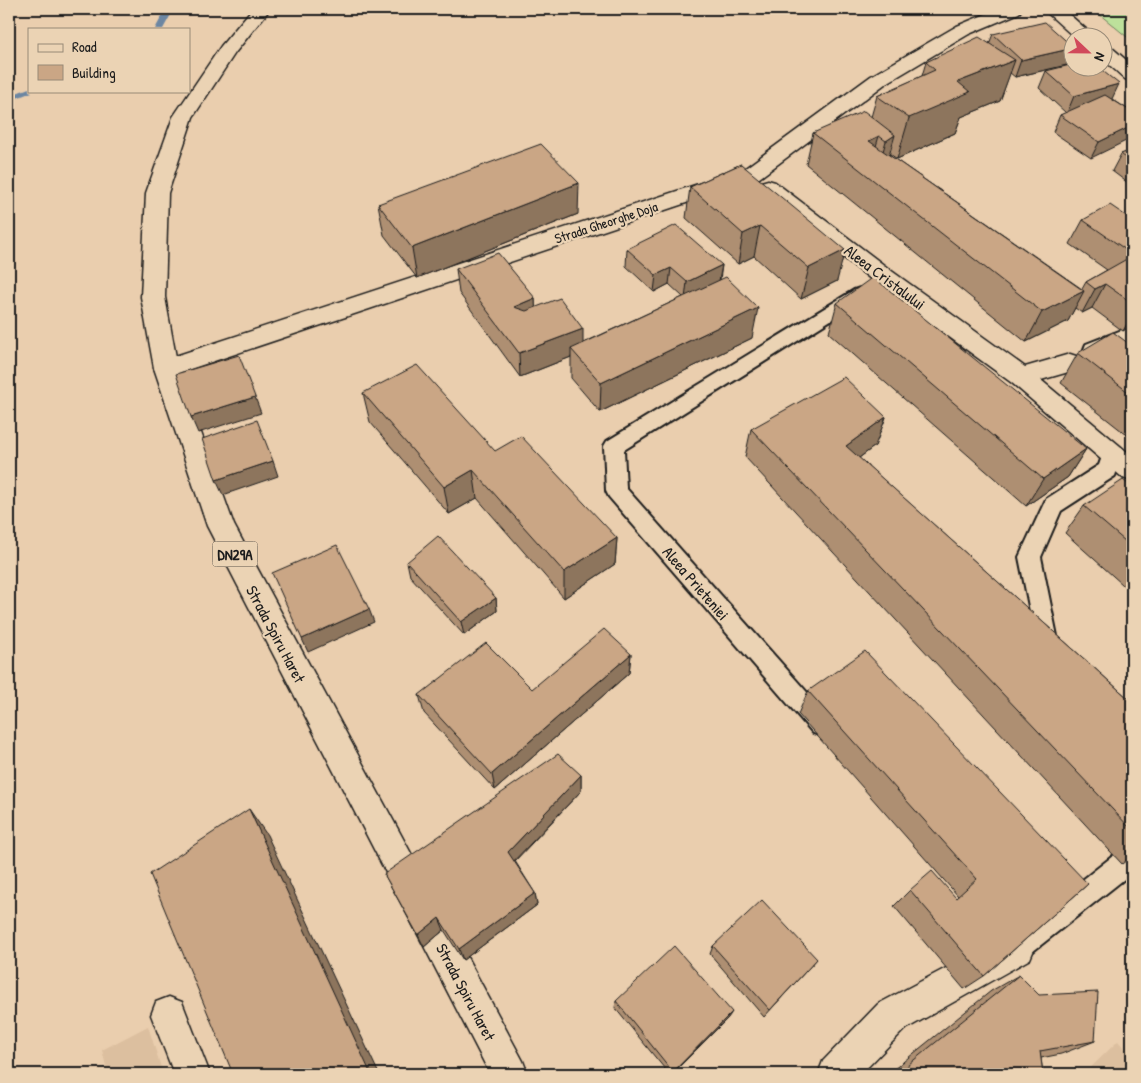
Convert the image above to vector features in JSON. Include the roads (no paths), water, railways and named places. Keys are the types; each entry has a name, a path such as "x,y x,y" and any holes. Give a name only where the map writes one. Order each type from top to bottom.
{"street":[{"name":"Strada Spiru Haret","path":"260,9 228,50 183,117 158,193 153,297 166,368 221,526 508,1074"},
{"name":"Strada Gheorghe Doja","path":"166,368 751,174 878,80 963,30 1014,9"},
{"path":"1052,9 1075,28"},
{"path":"1114,60 1132,75"},
{"name":"Aleea Cristalului","path":"751,174 885,278 1021,377 1132,471"},
{"path":"1021,377 1070,363"},
{"path":"836,1074 891,1017 1008,936"},
{"path":"169,1015 192,1074"}],"lane":[{"name":"Aleea Prieteniei","path":"835,740 616,491 614,446 885,278"},
{"path":"1070,363 1086,352 1132,332"},
{"path":"1053,676 1030,557 1053,505 1108,470 1112,454"},
{"path":"1008,936 1131,846"}],"waterway":[{"path":"160,28 170,9"},
{"path":"9,99 28,90"}]}
